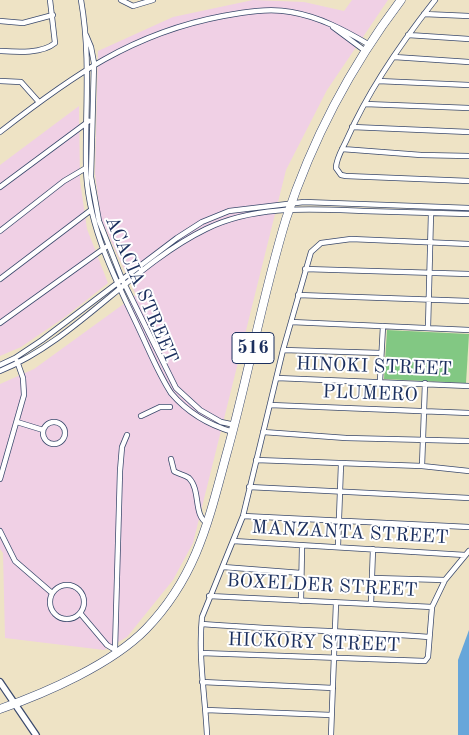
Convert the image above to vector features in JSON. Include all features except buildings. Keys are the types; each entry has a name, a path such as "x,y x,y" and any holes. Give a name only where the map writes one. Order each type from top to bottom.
{"highway":[{"name":"516","path":"0,709 41,694 116,650 145,630 171,598 192,563 209,524 291,206 317,141 366,47 401,0"}],"main road":[{"path":"0,682 36,735"}],"street":[{"path":"0,51 23,52 47,47 56,40 50,0"},
{"name":"ACACIA STREET","path":"81,0 86,33 88,68 86,168 93,209 103,248 117,283 171,393 182,404 204,420 234,428"},
{"path":"121,0 133,6 153,0"},
{"path":"435,0 408,35 364,104 342,149 336,168 341,174 346,176 469,181"},
{"path":"0,131 38,101 94,64 141,40 167,31 243,12 291,12 331,24 366,47"},
{"path":"424,14 469,16"},
{"path":"0,21 23,23 53,15"},
{"name":"ACACIA STREET","path":"86,33 94,64 93,209 122,279 168,374 181,394 208,415 234,428"},
{"path":"408,35 469,39"},
{"path":"394,57 469,62"},
{"path":"0,81 21,82 38,101"},
{"path":"378,81 469,85"},
{"path":"364,104 469,108"},
{"path":"0,187 94,117"},
{"path":"352,127 469,132"},
{"path":"342,149 421,155 469,156"},
{"path":"0,230 64,181 92,166"},
{"path":"0,371 18,364 48,344 180,244 205,229 245,216 291,206 469,214"},
{"path":"428,328 431,206"},
{"path":"0,365 15,358 177,238 202,222 242,208 431,206 469,208"},
{"path":"0,279 93,209"},
{"path":"207,735 202,682 202,624 210,596 243,516 283,350 311,252 321,243 351,239 469,244"},
{"path":"0,324 109,245"},
{"path":"305,269 469,274"},
{"path":"298,295 469,301"},
{"path":"291,322 469,330"},
{"path":"380,380 383,326"},
{"path":"283,350 381,353"},
{"path":"0,479 17,422 24,388 15,358"},
{"name":"HINOKI STREET","path":"277,378 380,380 469,385"},
{"path":"422,466 425,384"},
{"name":"PLUMERO","path":"270,405 469,413"},
{"path":"141,416 160,407 170,407"},
{"path":"17,422 43,430"},
{"path":"51,422 58,423 63,428 64,435 57,443 51,443 44,436 43,430 51,422"},
{"path":"263,432 346,438 469,440"},
{"path":"116,650 120,471 122,447 127,435"},
{"path":"170,459 174,471 188,478 192,483 201,516 209,524"},
{"path":"256,460 422,466 469,471"},
{"path":"338,546 341,464"},
{"path":"249,487 469,498"},
{"path":"243,516 340,519 469,527"},
{"path":"0,531 15,561 52,593"},
{"name":"MANZANTA STREET","path":"233,542 467,553"},
{"path":"301,601 302,546"},
{"path":"371,604 373,549"},
{"path":"202,624 292,631 334,630 429,637 432,607 445,580 467,553"},
{"path":"222,567 301,573"},
{"path":"373,578 445,580"},
{"path":"65,585 75,587 84,598 80,613 72,618 57,616 51,608 52,593 65,585"},
{"name":"BOXELDER STREET","path":"210,596 432,607"},
{"path":"331,735 336,603"},
{"path":"80,613 105,643 116,650"},
{"name":"HICKORY STREET","path":"201,653 426,661 429,637"},
{"path":"202,682 333,688"},
{"path":"206,710 331,715"}],"shaded area":[{"path":"253,0 304,2 344,11 352,0 388,0 327,90 286,170 193,543 173,580 127,637 104,650 5,638 3,553 0,549 0,384 34,369 136,295 101,219 95,174 98,51 173,17"},
{"path":"79,106 80,181 87,229 108,283 65,317 21,347 0,356 0,165"}],"green space":[{"path":"387,330 469,334 466,383 384,379"}],"water":[{"path":"469,630 469,735 458,735 458,660"}]}
